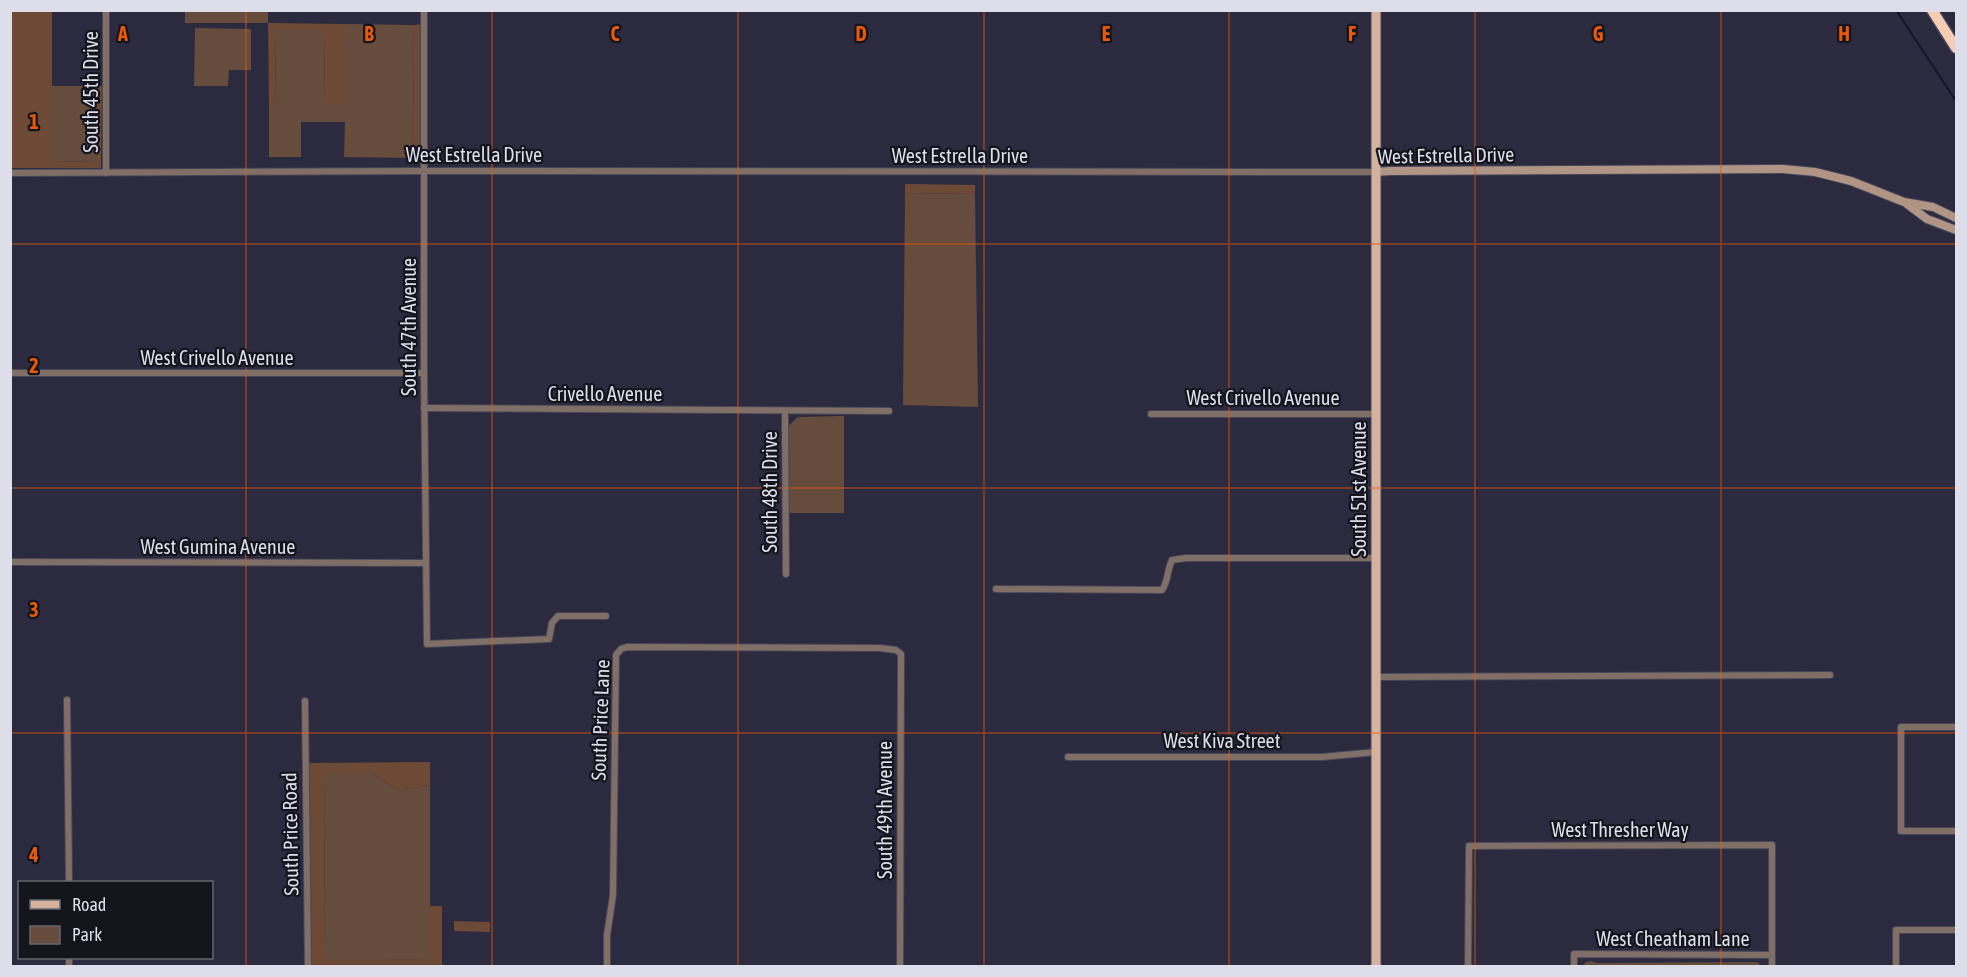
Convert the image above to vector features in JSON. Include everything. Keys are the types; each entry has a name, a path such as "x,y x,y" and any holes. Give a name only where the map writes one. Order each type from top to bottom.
{"highway":[{"path":"1932,10 1956,48"}],"main road":[{"name":"South 51st Avenue","path":"1376,10 1376,966"},
{"name":"West Estrella Drive","path":"1376,172 1783,169 1815,172 1851,181 1904,202 1932,207 1956,218"},
{"name":"West Estrella Drive","path":"1904,202 1928,219 1956,230"}],"street":[{"name":"South 45th Drive","path":"106,10 106,173"},
{"name":"South 47th Avenue","path":"424,10 424,408 427,644 549,639 552,623 558,616 606,616"},
{"name":"West Estrella Drive","path":"10,173 1376,172"},
{"name":"West Crivello Avenue","path":"10,373 424,373"},
{"name":"Crivello Avenue","path":"424,408 785,411"},
{"path":"785,411 889,411"},
{"name":"South 48th Drive","path":"785,411 786,574"},
{"name":"West Crivello Avenue","path":"1151,414 1376,414"},
{"path":"996,589 1162,590 1167,584 1166,571 1172,560 1186,558 1376,558"},
{"name":"West Gumina Avenue","path":"10,562 426,563"},
{"name":"South Price Lane","path":"606,966 607,935 613,895 616,655 621,649 627,647 890,648 901,654"},
{"name":"South 49th Avenue","path":"900,966 901,654"},
{"path":"1376,677 1830,675"},
{"path":"67,700 69,881"},
{"name":"South Price Road","path":"305,701 308,966"},
{"path":"1956,727 1901,727 1901,831 1956,831"},
{"name":"West Kiva Street","path":"1068,757 1322,757 1376,752"},
{"name":"West Thresher Way","path":"1468,966 1469,846 1772,845 1772,955"},
{"path":"1896,966 1896,930 1956,930"},
{"name":"West Cheatham Lane","path":"1574,966 1574,954 1772,955"},
{"path":"1772,955 1772,966"}],"green space":[{"path":"185,11 268,11 268,23 185,23"},
{"path":"345,24 414,25 413,158 344,157 345,122 301,122 301,157 269,157 269,106 276,106 275,30 324,30 325,103 344,104"},
{"path":"195,28 251,29 251,70 229,70 228,86 194,86"},
{"path":"52,86 97,86 96,162 52,161"},
{"path":"905,193 975,194 978,407 903,405"},
{"path":"844,416 844,513 789,513 788,426 798,417"},
{"path":"324,772 369,772 395,788 401,789 430,786 430,959 325,961"},
{"path":"1592,961 1596,963 1757,962 1762,966 1582,966"}],"shaded area":[{"path":"10,11 52,11 52,161 96,162 97,86 102,86 101,168 11,168"},
{"path":"268,23 345,24 345,104 325,104 324,30 275,30 276,107 269,106"},
{"path":"423,24 421,157 413,158 414,25"},
{"path":"905,184 975,185 975,194 905,193"},
{"path":"430,762 430,786 401,789 395,788 369,772 324,772 325,960 430,959 430,906 442,906 442,966 311,966 309,763"},
{"path":"454,921 490,922 490,932 454,931"}],"waterway":[{"path":"1896,10 1956,101"}]}
